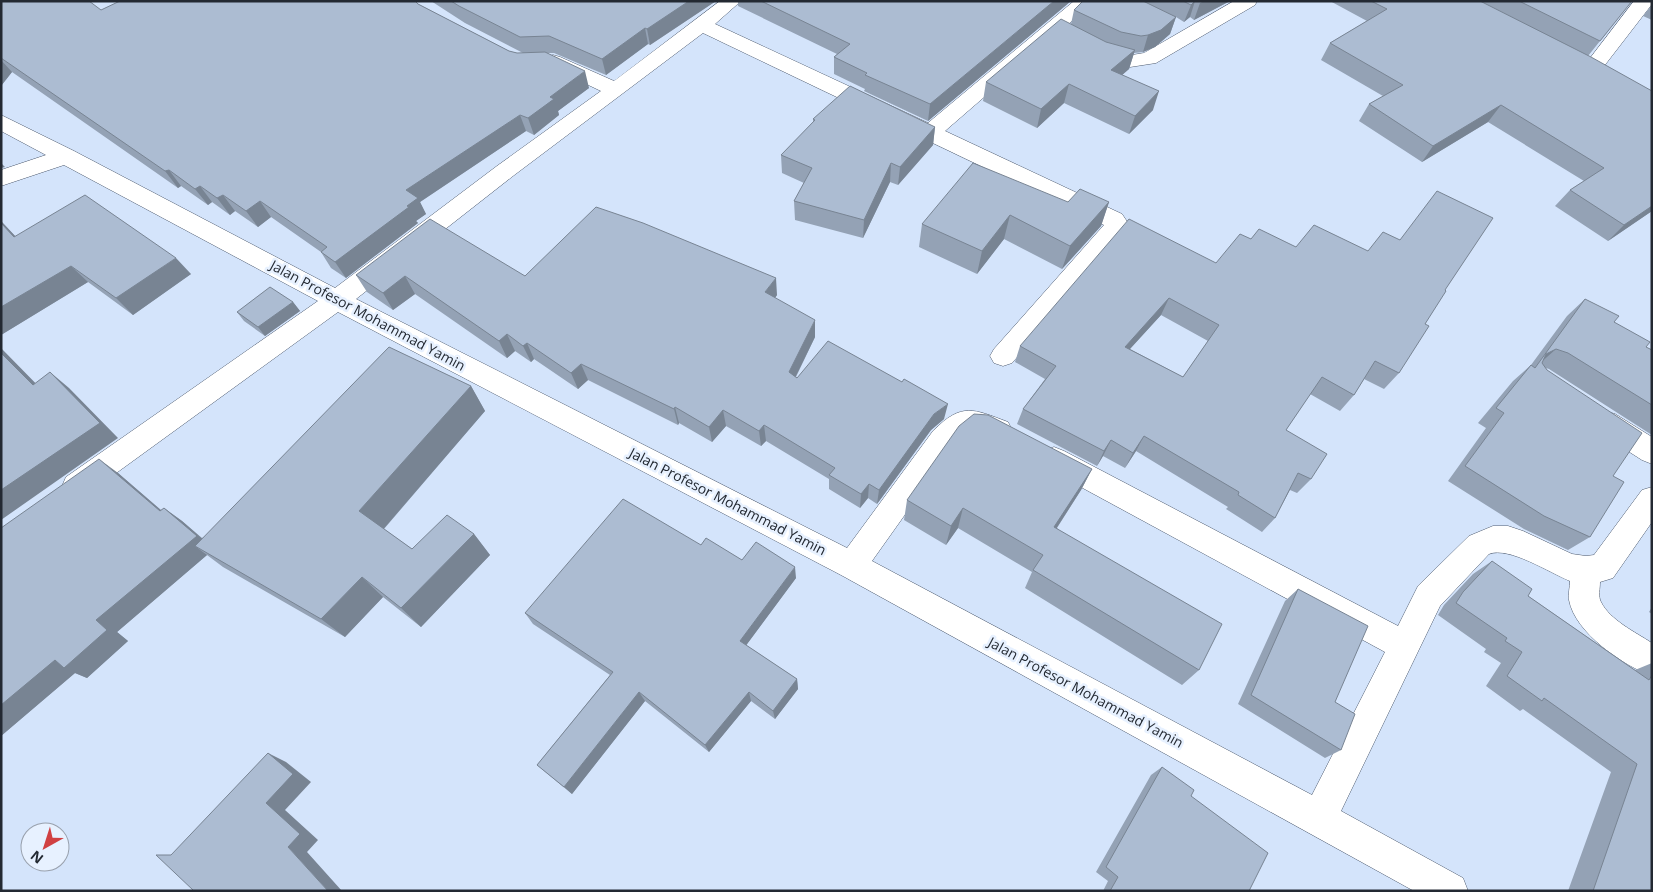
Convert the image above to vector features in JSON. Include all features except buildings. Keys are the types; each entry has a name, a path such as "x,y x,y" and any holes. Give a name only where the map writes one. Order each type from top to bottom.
{"street":[{"path":"57,499 337,300 732,1"},
{"path":"930,132 1067,34 1086,1"},
{"path":"1067,34 1118,58 1139,61 1149,59 1248,1"},
{"path":"1591,70 1644,1"},
{"path":"702,25 1108,217 1116,223 1115,227 1003,356"},
{"path":"1175,26 1192,35"},
{"path":"538,62 553,62 616,90"},
{"name":"Jalan Profesor Mohammad Yamin","path":"1,122 337,300 852,565 1450,891"},
{"path":"1,178 66,156"},
{"path":"1588,410 1652,452"},
{"path":"852,565 943,439 958,425 974,421 993,427 1405,646"},
{"path":"1319,818 1428,596 1487,540 1506,539 1574,569 1586,571 1602,568 1652,499"},
{"path":"1586,571 1585,601 1595,620 1606,630 1652,660"}]}
